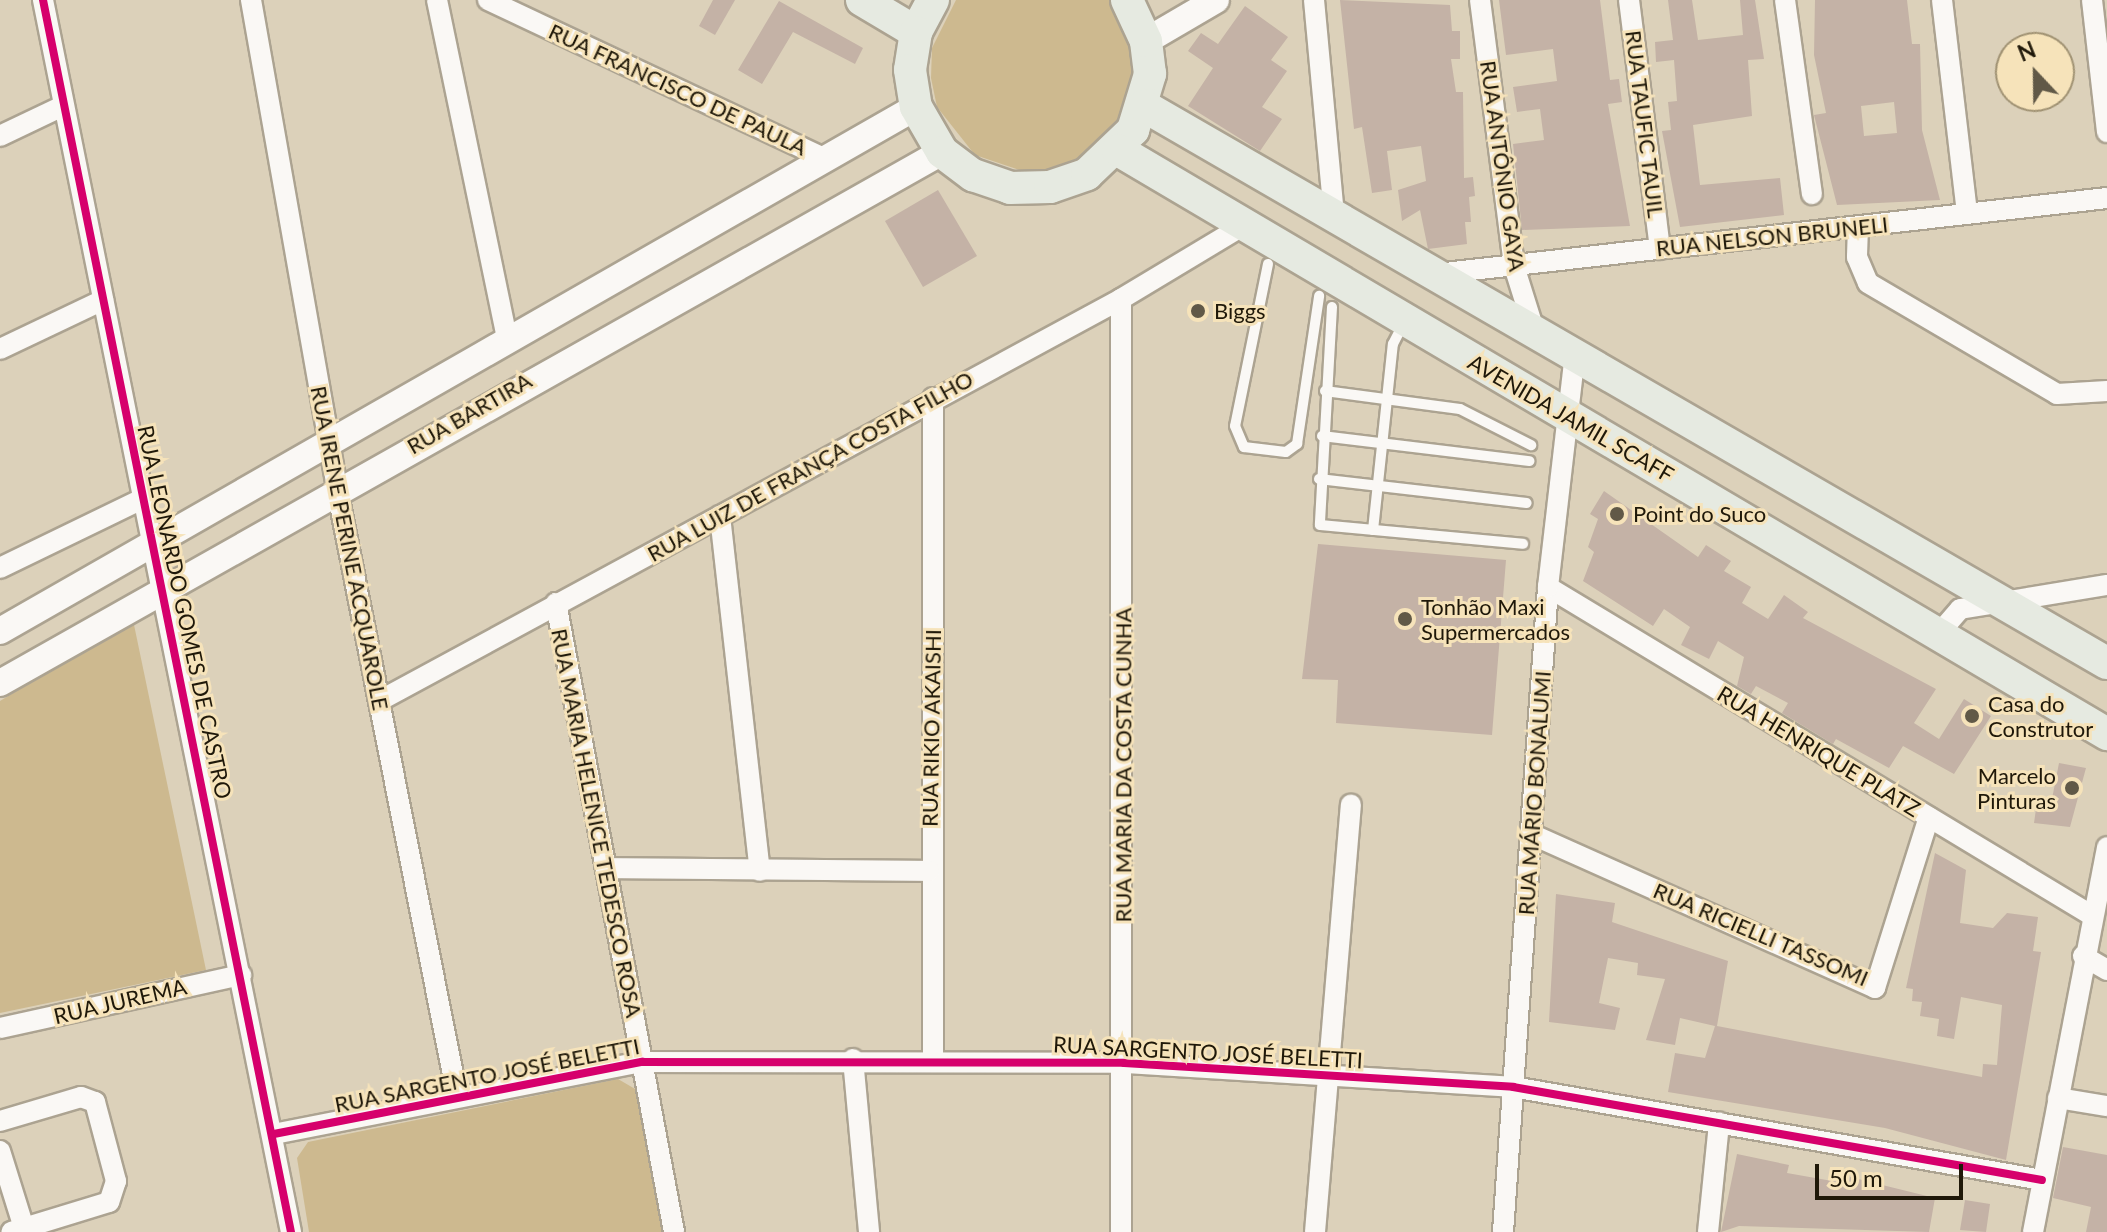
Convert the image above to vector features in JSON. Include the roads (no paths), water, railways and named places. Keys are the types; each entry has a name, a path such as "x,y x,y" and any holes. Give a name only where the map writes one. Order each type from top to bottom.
{"main road":[{"path":"862,0 916,32"},
{"path":"933,0 916,32 910,70 916,107 942,152 973,175 1037,187 1087,174 1118,150 1144,106 1146,41 1127,0"},
{"path":"1144,106 2107,663"},
{"name":"AVENIDA JAMIL SCAFF","path":"1118,150 1239,228 1941,631 2107,734"}],"street":[{"name":"RUA LEONARDO GOMES DE CASTRO","path":"43,0 274,1134 291,1232"},
{"name":"RUA IRENE PERINE ACQUAROLE","path":"251,0 328,443 457,1095"},
{"path":"437,0 507,339"},
{"name":"RUA FRANCISCO DE PAULA","path":"488,0 824,158"},
{"path":"1146,41 1216,0"},
{"path":"1314,0 1334,215"},
{"name":"RUA ANTÔNIO GAYA","path":"1480,0 1514,266 1534,330"},
{"name":"RUA TAUFIC TAUIL","path":"1629,0 1660,249"},
{"path":"1785,0 1812,194"},
{"path":"1942,0 1967,214"},
{"path":"2092,0 2107,132"},
{"path":"0,136 63,106"},
{"name":"RUA BARTIRA","path":"0,631 916,107"},
{"name":"RUA BARTIRA","path":"0,683 337,489 942,152"},
{"name":"RUA NELSON BRUNELI","path":"1436,274 2107,198"},
{"path":"1858,227 1857,257 1868,283 2057,394 2107,391"},
{"name":"RUA LUIZ DE FRANÇA COSTA FILHO","path":"379,701 933,398 1121,299 1239,228"},
{"name":"RUA MARIA DA COSTA CUNHA","path":"1121,299 1124,1063 1121,1232"},
{"path":"0,349 103,300"},
{"name":"RUA MÁRIO BONALUMI","path":"1503,1232 1548,587 1575,354"},
{"name":"RUA RIKIO AKAISHI","path":"933,398 929,871 933,1058"},
{"path":"0,568 144,498"},
{"path":"720,516 760,871"},
{"path":"1941,631 1960,609 2107,585"},
{"name":"RUA HENRIQUE PLATZ","path":"1548,587 2091,915"},
{"name":"RUA MARIA HELENICE TEDESCO ROSA","path":"556,603 674,1232"},
{"path":"1315,1232 1325,1076 1351,805"},
{"name":"RUA RICIELLI TASSOMI","path":"1531,834 1875,988 1929,817"},
{"path":"2033,1232 2083,956 2107,847"},
{"path":"606,868 929,871"},
{"path":"2083,956 2107,970"},
{"name":"RUA JUREMA","path":"0,1028 241,975"},
{"name":"RUA SARGENTO JOSÉ BELETTI","path":"274,1134 457,1095 642,1062 933,1058 1124,1063 1513,1087 2042,1180"},
{"path":"853,1059 869,1232"},
{"path":"0,1121 81,1097 103,1111 116,1196 18,1230 0,1151"},
{"path":"2058,1098 2107,1106"},
{"path":"1708,1232 1719,1123"}],"lane":[{"path":"1268,264 1235,426 1244,447 1286,452 1297,444 1319,296"},
{"path":"1332,307 1319,479 1320,525 1523,544"},
{"path":"1373,530 1393,344 1404,322"},
{"path":"1325,391 1460,409 1531,445"},
{"path":"1322,436 1384,441 1530,461"},
{"path":"1319,479 1527,503"}],"place":[{"name":"Biggs","path":"1198,311"},
{"name":"Point do Suco","path":"1617,514"},
{"name":"Tonhão Maxi Supermercados","path":"1405,619"},
{"name":"Casa do Construtor","path":"1972,716"},
{"name":"Marcelo Pinturas","path":"2072,788"}]}
